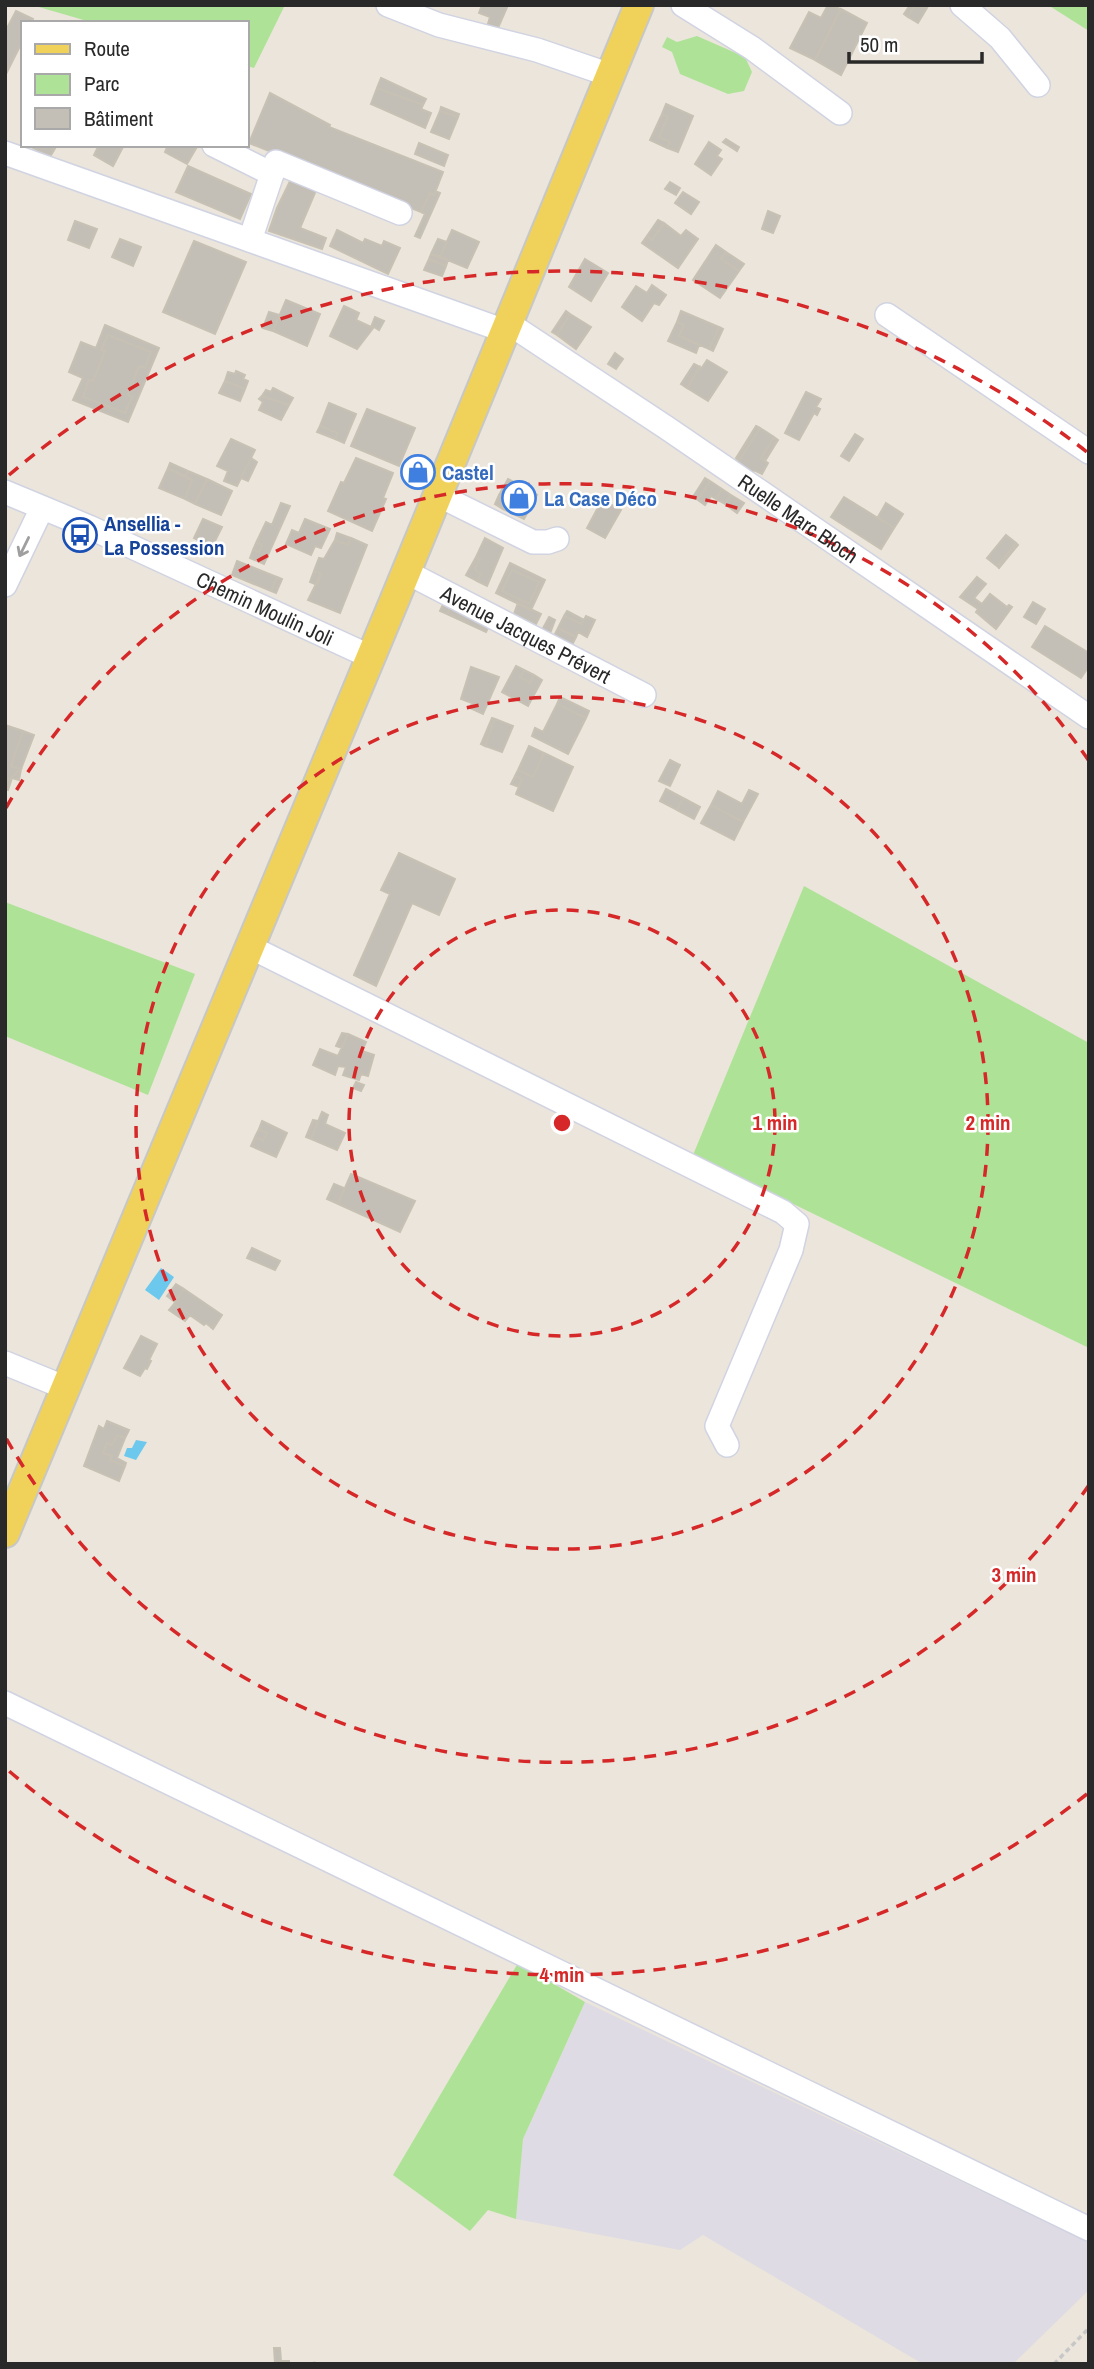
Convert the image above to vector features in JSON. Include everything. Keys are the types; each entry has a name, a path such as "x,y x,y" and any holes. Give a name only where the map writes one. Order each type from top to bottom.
{"main road":[{"path":"5,1533 639,5"}],"street":[{"path":"388,5 439,25 537,50 610,75"},
{"path":"684,5 752,48 840,113"},
{"path":"962,5 1000,38 1038,85"},
{"path":"218,147 272,174"},
{"name":"Ruelle Marc Bloch","path":"5,153 506,327 667,428 1089,717"},
{"path":"250,240 276,162 400,213"},
{"path":"887,315 1089,452"},
{"name":"Chemin Moulin Joli","path":"5,492 89,527 370,657"},
{"path":"435,500 533,542 557,539"},
{"path":"435,500 546,561"},
{"path":"5,585 42,508"},
{"name":"Avenue Jacques Prévert","path":"406,572 644,695"},
{"path":"250,947 783,1212 797,1224 791,1250 717,1426 727,1446"},
{"path":"5,1363 66,1388"},
{"path":"5,1703 1089,2229"}],"path":[{"path":"1054,2364 1089,2328"}],"shaded area":[{"path":"585,2002 1089,2243 1089,2290 1013,2364 923,2364 703,2235 680,2250 516,2219 523,2139"}],"green space":[{"path":"32,5 285,5 254,68 248,66 248,21 87,21"},
{"path":"1048,5 1089,5 1089,31"},
{"path":"697,36 745,57 752,72 744,91 728,94 680,74 672,52 662,47 667,37 677,42"},
{"path":"804,886 1089,1043 1089,1348 693,1155"},
{"path":"5,902 195,974 148,1095 5,1036"},
{"path":"518,1963 585,2002 523,2139 516,2219 488,2210 470,2231 393,2175"}],"water":[{"path":"161,1268 174,1277 159,1300 145,1290"},
{"path":"136,1440 147,1442 136,1460 124,1456 127,1448 132,1448"}],"building":[{"path":"482,5 508,5 498,28 488,24 490,17 479,13"},
{"path":"828,5 841,9 815,60 790,48 809,12 821,18"},
{"path":"910,5 915,5 908,17 904,14"},
{"path":"915,5 927,8 918,23 908,17"},
{"path":"841,9 867,23 841,75 815,60"},
{"path":"16,11 33,19 21,21 21,44 5,76 5,32"},
{"path":"381,78 426,99 423,105 377,88"},
{"path":"377,88 423,105 421,109 431,113 425,128 371,104"},
{"path":"270,93 330,125 329,127 443,172 434,195 430,193 421,212 249,143"},
{"path":"666,104 693,116 678,152 667,148 670,142 659,137 668,117 662,114"},
{"path":"441,107 459,114 458,117 440,111"},
{"path":"440,111 458,117 449,139 431,132"},
{"path":"662,114 668,117 659,137 670,142 667,148 650,140"},
{"path":"726,139 739,147 737,151 723,142"},
{"path":"709,142 721,150 717,156 722,159 711,175 695,164"},
{"path":"419,143 448,155 444,166 415,154"},
{"path":"32,147 56,147 50,157"},
{"path":"98,147 123,147 113,166 94,155"},
{"path":"167,147 197,147 187,164 165,152"},
{"path":"188,166 251,194 240,219 176,192"},
{"path":"292,177 317,188 300,228 326,238 322,249 269,231"},
{"path":"670,182 680,188 676,195 665,189"},
{"path":"435,191 440,193 420,238 415,236 425,214 421,212 430,193 434,195"},
{"path":"683,192 699,202 691,214 675,203"},
{"path":"768,211 780,216 773,233 762,229"},
{"path":"658,220 664,223 652,240 647,236"},
{"path":"75,221 97,229 89,248 68,240"},
{"path":"664,223 681,236 686,230 698,239 678,268 642,243 647,236 652,240"},
{"path":"337,230 363,243 365,239 382,246 384,241 400,248 388,274 330,246"},
{"path":"452,230 479,242 467,268 440,257"},
{"path":"120,239 141,247 133,266 112,257"},
{"path":"438,239 447,242 440,257 431,254"},
{"path":"194,241 246,262 215,334 163,312"},
{"path":"716,245 726,252 721,259 739,271 720,298 693,280"},
{"path":"726,252 744,264 739,271 721,259"},
{"path":"431,254 448,260 446,266 429,259"},
{"path":"429,259 446,266 442,276 424,270"},
{"path":"585,259 608,273 591,301 569,287"},
{"path":"652,285 666,295 659,305 654,303 642,321 622,307 636,286 647,293"},
{"path":"286,300 320,314 307,346 273,331"},
{"path":"344,306 359,313 356,320 371,327 375,317 384,321 379,330 374,327 357,349 330,336"},
{"path":"566,311 570,314 557,335 552,332"},
{"path":"681,311 719,327 709,349 679,336 684,325 677,322"},
{"path":"269,312 279,315 273,331 263,328"},
{"path":"570,314 591,327 576,349 557,335"},
{"path":"677,322 684,325 679,336 699,345 696,353 668,341"},
{"path":"105,325 159,348 128,422 73,400 83,378 69,372 81,342 96,348","holes":["108,335 151,352 145,368 139,366 128,395 132,397 125,413 83,397 89,380 93,381 105,351 101,350"]},
{"path":"719,327 723,329 713,351 709,349"},
{"path":"108,335 151,352 145,368 139,366 128,395 132,397 125,413 83,397 89,380 93,381 105,351 101,350"},
{"path":"615,353 623,359 616,369 608,364"},
{"path":"707,360 727,372 708,401 687,388"},
{"path":"694,364 700,367 687,388 681,384"},
{"path":"236,371 245,375 243,379 248,381 245,389 225,381 228,372 235,374"},
{"path":"225,381 245,389 240,401 219,393"},
{"path":"273,388 293,398 289,405 262,396 266,390 271,392"},
{"path":"806,392 821,399 816,407 820,409 817,415 814,413 799,440 785,433"},
{"path":"262,396 289,405 281,420 259,410 263,402 259,399"},
{"path":"329,403 356,414 344,443 335,439 338,433 320,426"},
{"path":"367,409 415,428 399,466 351,446"},
{"path":"320,426 338,433 335,439 317,432"},
{"path":"756,426 760,428 739,461 736,458"},
{"path":"760,428 774,437 761,458 768,463 762,474 754,470 752,474 737,464"},
{"path":"855,434 863,439 849,461 841,456"},
{"path":"774,437 778,440 765,461 761,458"},
{"path":"231,439 255,450 237,486 224,481 228,471 217,466"},
{"path":"251,458 257,462 248,481 241,478"},
{"path":"356,458 393,473 383,498 386,499 372,531 328,511"},
{"path":"170,463 188,471 185,477 168,468"},
{"path":"168,468 192,480 185,499 159,488"},
{"path":"188,471 207,479 195,504 185,499 192,480 185,477"},
{"path":"705,478 710,481 698,500 693,497"},
{"path":"207,479 232,491 221,515 195,504"},
{"name":"La Case Déco","path":"508,479 537,495 524,519 503,509 508,500 499,495"},
{"path":"710,481 722,489 716,499 711,496 705,505 698,500"},
{"path":"722,489 731,495 725,504 716,499"},
{"path":"499,495 508,500 503,509 495,504"},
{"path":"731,495 744,503 737,513 725,504"},
{"path":"844,497 894,528 881,549 831,517"},
{"path":"602,500 621,510 605,538 587,528"},
{"path":"281,503 290,506 264,564 250,558 253,550 259,552 262,545 256,543 266,522 272,525"},
{"path":"886,503 903,514 894,528 878,517"},
{"path":"203,519 222,527 212,547 194,538"},
{"path":"305,519 330,529 321,548 315,546 311,555 286,544 292,530 299,533"},
{"path":"337,533 351,538 348,545 335,540"},
{"path":"1006,535 1016,543 997,566 987,558"},
{"path":"351,538 367,545 340,613 308,600 321,574 314,571 319,558 324,559 335,540 348,545"},
{"path":"485,538 503,548 487,586 477,581 481,574 475,568 480,559 476,557"},
{"path":"256,543 262,545 259,552 253,550"},
{"path":"1016,543 1018,545 999,568 997,566"},
{"path":"476,557 480,559 475,568 481,574 477,581 466,575"},
{"path":"237,561 277,577 271,591 232,575"},
{"path":"510,563 545,580 531,610 496,593","holes":["512,570 539,582 529,604 502,591"]},
{"path":"512,570 539,582 529,604 502,591"},
{"path":"314,571 321,574 317,585 310,582"},
{"path":"277,577 282,579 276,593 271,591"},
{"path":"977,577 986,584 974,598 982,604 990,594 1007,607 1012,607 996,629 976,612 978,609 960,597"},
{"path":"445,600 453,604 447,614 440,611"},
{"path":"1033,602 1045,609 1036,624 1024,617"},
{"path":"518,603 541,614 536,624 514,614"},
{"path":"453,604 490,624 486,632 447,614"},
{"path":"567,611 584,620 582,624 564,616"},
{"path":"564,616 582,624 586,616 595,620 587,637 578,632 576,637 558,628"},
{"path":"549,617 555,620 549,636 541,632"},
{"path":"1045,626 1089,653 1089,666 1081,678 1032,647"},
{"path":"558,628 576,637 571,647 553,638"},
{"path":"516,666 524,670 520,677 530,683 534,675 542,680 528,706 502,692"},
{"path":"471,667 499,677 483,714 470,708 472,703 461,699"},
{"path":"524,670 534,675 530,683 520,677"},
{"path":"560,697 589,711 586,718 557,704"},
{"path":"557,704 586,718 568,754 532,736 535,728 543,732"},
{"path":"492,718 495,719 485,746 481,744"},
{"path":"495,719 513,726 502,752 485,746"},
{"path":"5,725 23,731 11,766 21,769 5,783"},
{"path":"23,731 34,735 21,769 11,766"},
{"path":"529,746 544,753 533,777 518,770"},
{"path":"544,753 573,767 553,811 516,794 522,779 515,776 518,770 533,777"},
{"path":"670,760 680,765 670,786 659,781"},
{"path":"21,769 19,780 12,778 8,790 5,789 5,783"},
{"path":"515,776 522,779 519,787 511,784"},
{"path":"666,789 683,798 677,810 660,801"},
{"path":"749,790 758,794 743,822 711,805 718,791 742,804"},
{"path":"683,798 700,807 694,819 677,810"},
{"path":"711,805 743,822 734,840 701,823"},
{"path":"399,853 455,879 439,915 412,903 376,986 354,975 390,894 381,890"},
{"path":"342,1033 348,1034 342,1048 336,1046"},
{"path":"348,1034 366,1042 362,1051 374,1055 368,1076 361,1074 359,1080 343,1075 346,1067 338,1066 335,1075 313,1065 320,1049 338,1056"},
{"path":"356,1082 364,1085 361,1091 353,1088"},
{"path":"322,1112 328,1115 325,1124 345,1133 337,1150 311,1139"},
{"path":"313,1120 318,1121 311,1139 306,1137"},
{"path":"262,1121 287,1133 276,1157 251,1146 255,1137 263,1141 267,1133 259,1129"},
{"path":"259,1129 267,1133 263,1141 255,1137"},
{"path":"351,1174 415,1201 400,1232 338,1204"},
{"path":"334,1184 344,1188 338,1204 327,1199"},
{"path":"252,1248 280,1261 275,1270 247,1258"},
{"path":"176,1284 184,1289 175,1302 167,1296"},
{"path":"184,1289 222,1315 213,1329 174,1304"},
{"path":"174,1304 190,1315 185,1321 169,1310"},
{"path":"141,1336 157,1344 147,1369 145,1368 140,1376 124,1368"},
{"path":"107,1421 129,1430 125,1438 117,1435 112,1445 107,1443 103,1453 112,1456 110,1460 125,1466 119,1481 84,1466 99,1426 104,1429"},
{"path":"117,1435 125,1438 117,1458 126,1463 125,1466 110,1460 112,1456 103,1453 107,1443 112,1445"},
{"path":"274,2348 280,2348 281,2361 289,2361 289,2364 275,2364"}],"place":[{"name":"Castel","path":"418,472"},
{"name":"La Case Déco","path":"519,498"},
{"name":"Ansellia - La Possession","path":"80,535"}]}
